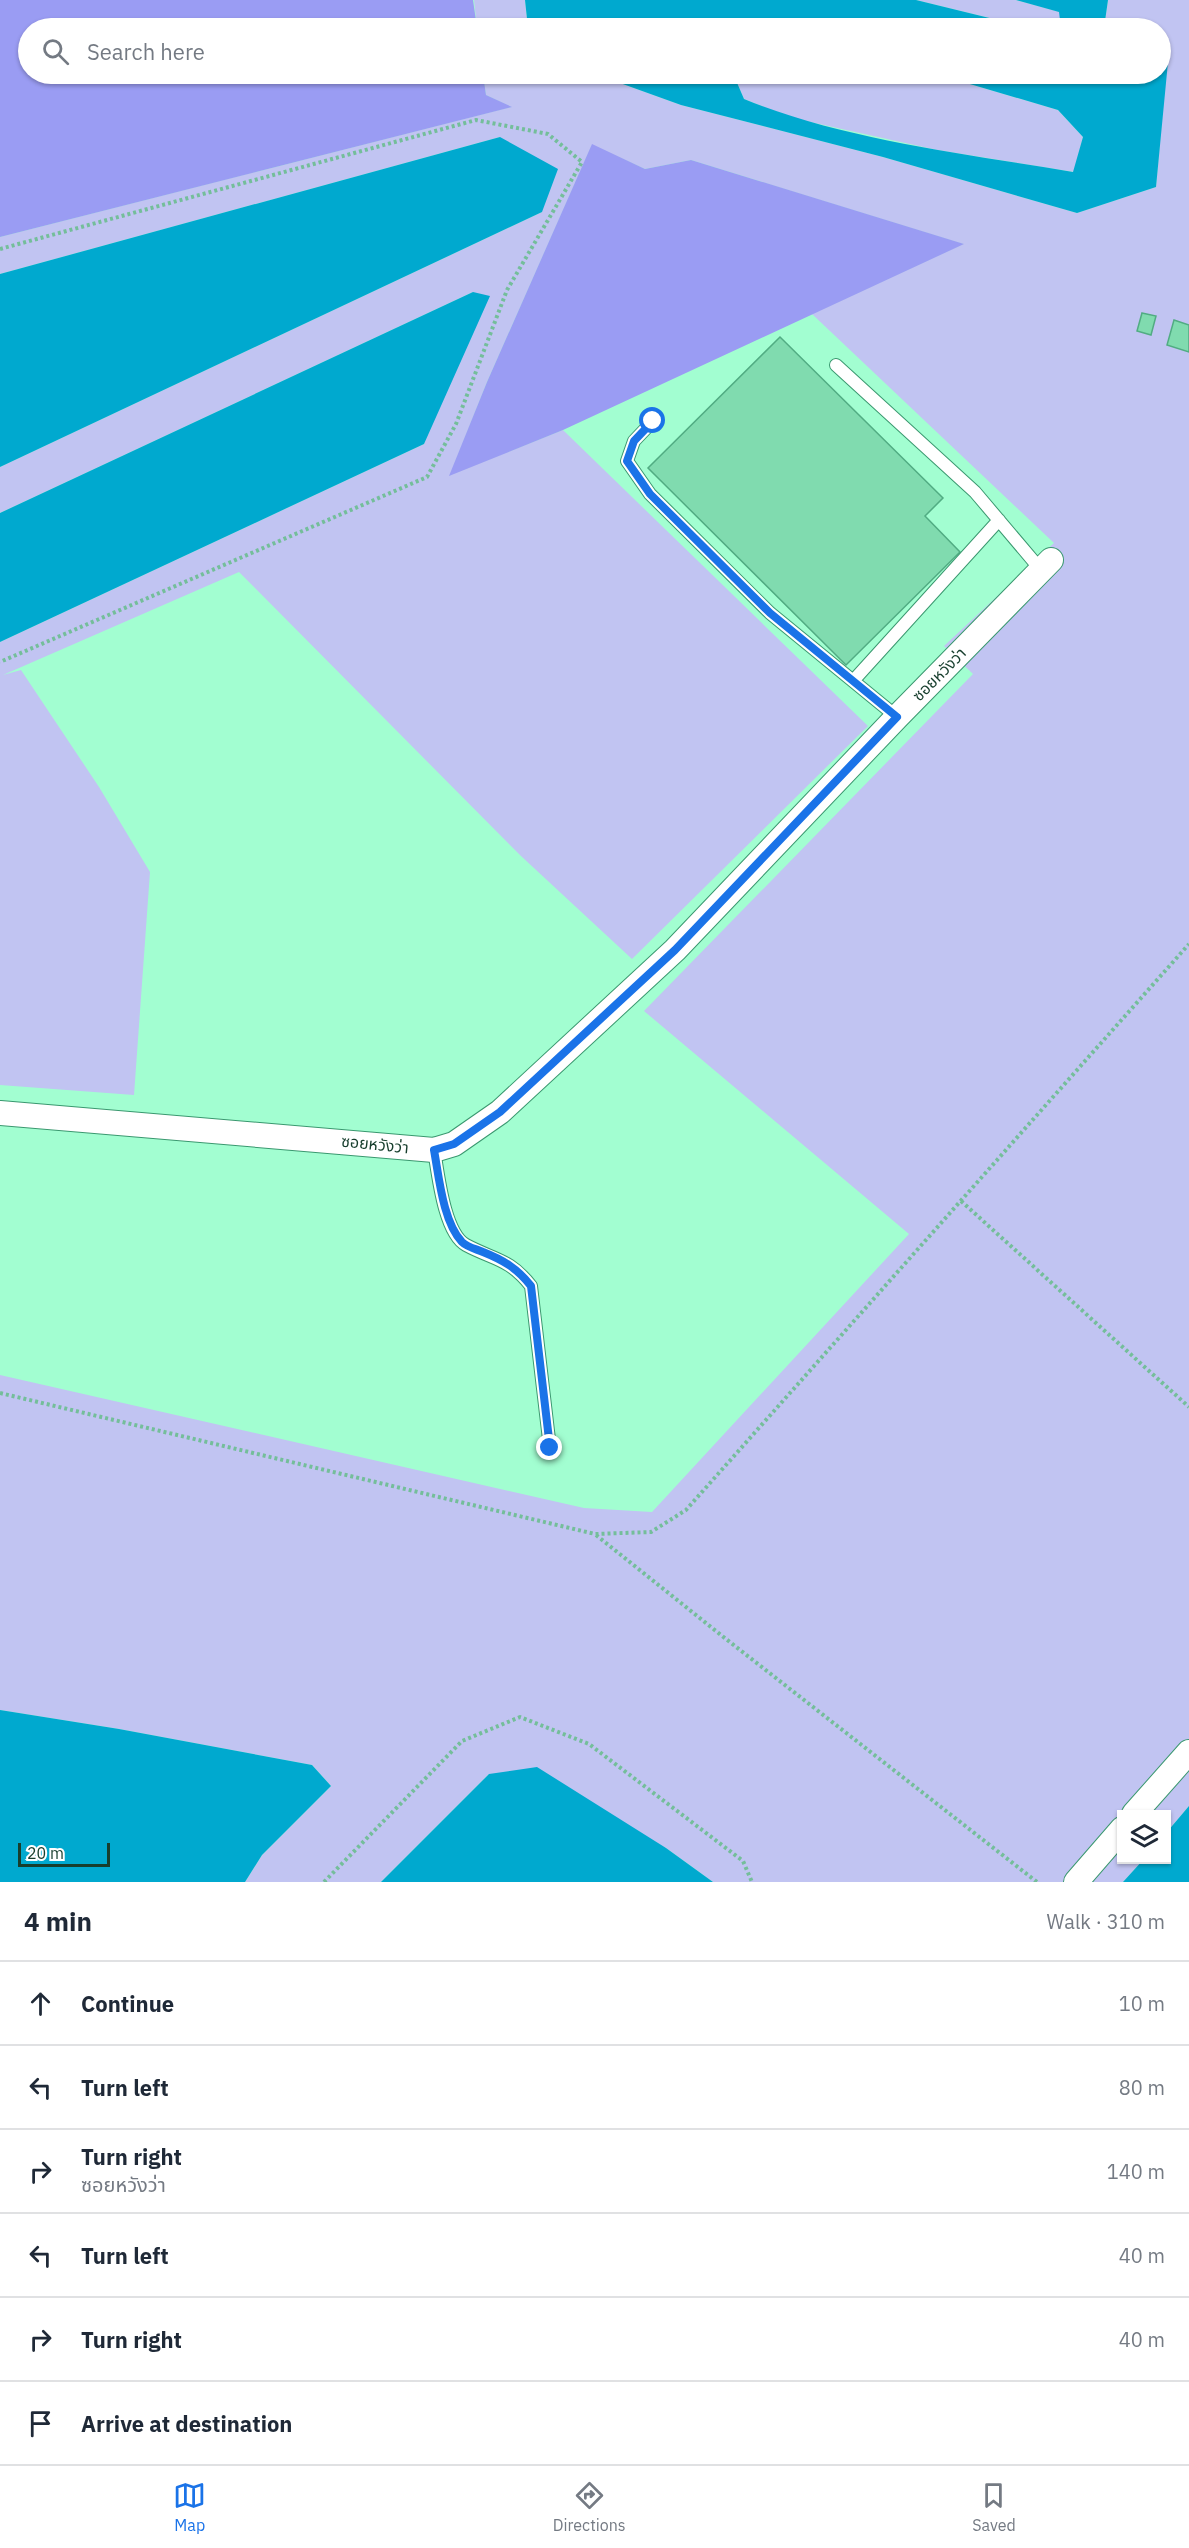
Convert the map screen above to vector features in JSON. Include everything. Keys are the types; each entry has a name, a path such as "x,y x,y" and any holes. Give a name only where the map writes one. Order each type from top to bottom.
{"street":[{"name":"ซอยหวังว่า","path":"0,1113 434,1150 454,1144 500,1112 675,950 897,717 1046,565"},
{"path":"1138,1810 1189,1752"},
{"path":"1076,1882 1117,1835"}],"lane":[{"path":"836,364 967,485 999,520 1046,565"},
{"path":"653,421 634,441 627,461 650,494 770,613 897,717"},
{"path":"853,681 999,520"},
{"path":"434,1150 443,1200 455,1232 463,1244 511,1265 519,1270 531,1286 550,1448"}],"path":[{"path":"0,249 476,120 548,134 582,162 507,290 456,424 428,477 0,662"},
{"path":"0,1393 595,1534 651,1532 686,1510 1189,944"},
{"path":"961,1201 1189,1407"},
{"path":"595,1534 735,1647 1037,1882"},
{"path":"324,1882 462,1741 520,1717 589,1744 743,1862 752,1882"}],"shaded area":[{"path":"0,0 473,0 476,18 18,18 18,84 484,84 486,95 512,107 0,237"},
{"path":"474,0 525,0 527,18 476,18"},
{"path":"525,0 916,0 989,18 527,18"},
{"path":"916,0 1016,0 1060,12 1060,18 989,18"},
{"path":"1016,0 1108,0 1105,18 1060,18 1059,12"},
{"path":"1108,0 1189,0 1189,1806 1171,1827 1171,1810 1117,1810 1117,1864 1139,1864 1123,1882 713,1882 666,1848 489,1774 381,1882 245,1882 262,1855 331,1786 312,1765 119,1729 0,1710 0,1375 584,1508 652,1512 909,1234 644,1011 973,674 944,646 1054,543 812,314 963,244 691,160 645,169 592,145 487,382 450,475 563,430 868,726 632,959 521,856 239,572 3,675 21,670 99,787 150,872 134,1095 0,1085 0,642 424,444 473,292 0,513 0,467 542,212 500,137 0,274 0,237 511,107 486,95 484,84 623,84 681,105 883,157 1077,213 1156,187 1165,84 1171,84 1171,18 1105,18"},
{"path":"623,84 738,84 744,99 823,125 948,152 1073,172 1083,137 1058,110 970,84 1166,84 1156,187 1077,213 883,157 681,105"},
{"path":"738,84 970,84 1058,110 1083,137 1074,172 937,150 792,118 744,99"},
{"path":"500,137 558,169 542,212 0,467 0,274"},
{"path":"592,144 645,169 691,160 964,244 563,430 449,476 487,382"},
{"path":"473,292 490,296 424,444 0,642 0,513"},
{"path":"0,1710 119,1729 312,1765 331,1786 262,1855 245,1882 0,1882"},
{"path":"537,1767 666,1848 713,1882 381,1882 489,1774"},
{"path":"1189,1806 1189,1882 1123,1882 1139,1864 1171,1864 1171,1827"}],"building":[{"path":"1142,313 1156,316 1151,335 1137,331"},
{"path":"1174,320 1189,325 1189,352 1167,345"},
{"path":"780,337 943,498 925,516 960,552 846,665 648,468"}],"route":[{"path":"550,1448 531,1286 519,1270 502,1260 463,1244 455,1232 443,1200 434,1150 454,1144 500,1112 675,950 897,717 770,613 650,494 627,461 634,441 653,421"}]}
